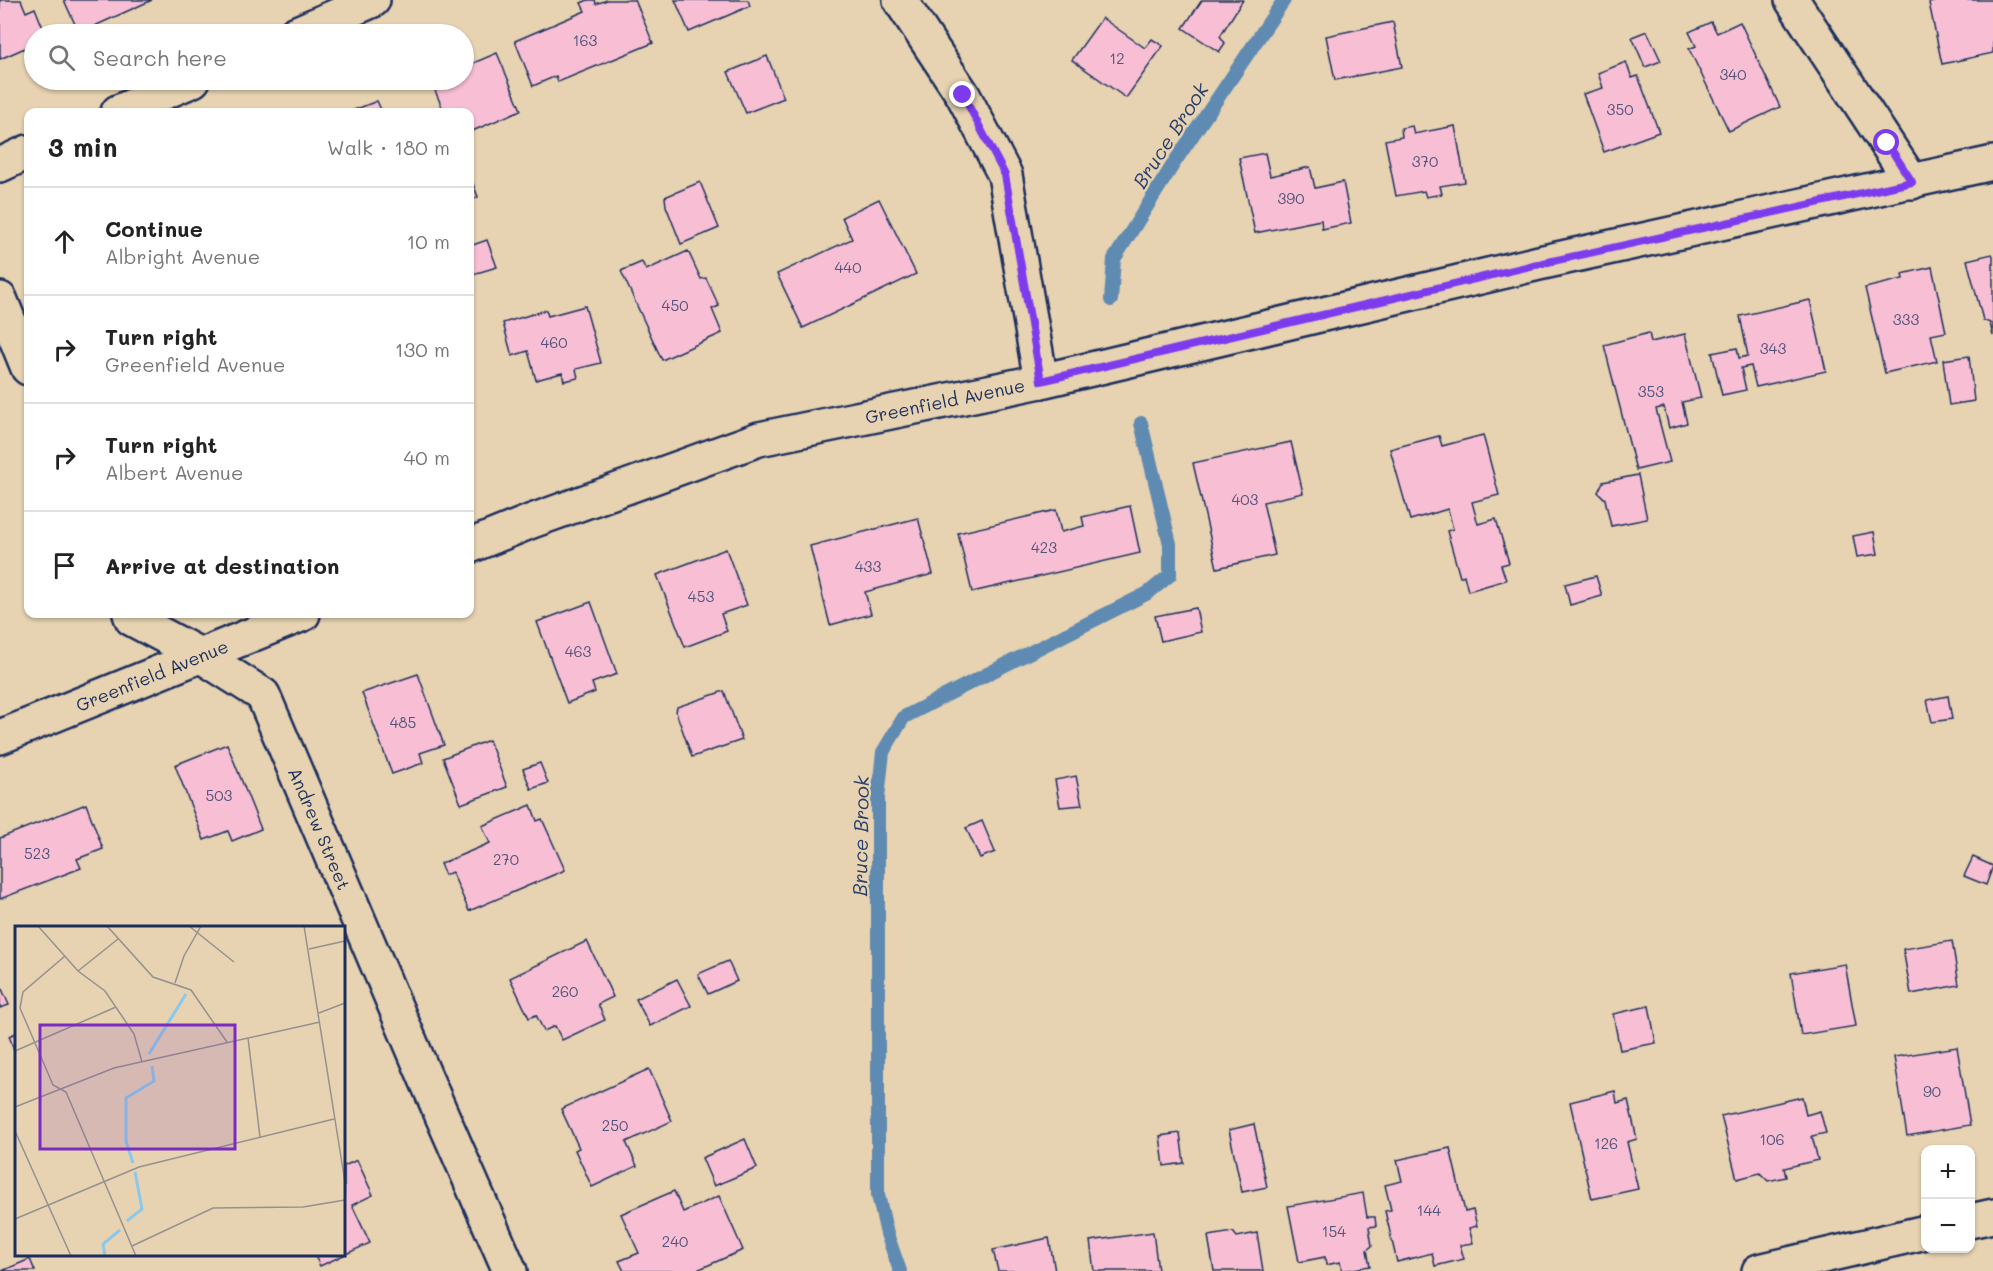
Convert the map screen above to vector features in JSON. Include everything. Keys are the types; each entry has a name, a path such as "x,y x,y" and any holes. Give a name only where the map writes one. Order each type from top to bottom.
{"street":[{"path":"318,24 373,0"},
{"path":"900,0 963,95 1005,175 1041,381"},
{"path":"1792,0 1912,182"},
{"path":"127,108 170,90"},
{"path":"0,165 24,154"},
{"name":"Greenfield Avenue","path":"474,544 532,521 759,439 1041,381 1539,264 1993,163"},
{"path":"0,299 24,358"},
{"name":"Andrew Street","path":"132,618 200,655 263,695 510,1271"},
{"name":"Greenfield Avenue","path":"0,737 293,618"},
{"path":"1975,1220 1993,1216"},
{"path":"1759,1271 1921,1233"}],"building":[{"path":"0,0 21,0 26,12 35,8 41,24 24,24 24,48 0,59"},
{"path":"64,0 152,0 99,24 75,24"},
{"path":"595,0 596,4 607,0 635,0 653,43 558,82 556,76 533,86 515,41 585,11 581,3"},
{"path":"675,0 748,0 750,6 689,32"},
{"path":"1202,0 1243,0 1220,36 1225,43 1219,52 1183,28"},
{"path":"1941,0 1993,0 1993,53 1942,64 1929,3"},
{"path":"1102,18 1145,48 1152,39 1163,46 1126,98 1072,60"},
{"path":"1393,22 1402,67 1335,80 1326,36"},
{"path":"1711,22 1717,33 1740,22 1780,107 1729,131 1689,49 1696,46 1689,32"},
{"path":"1647,31 1661,61 1645,67 1632,37"},
{"path":"497,53 521,110 474,130 474,108 442,108 435,90 474,90 474,63"},
{"path":"767,56 784,98 746,113 728,72"},
{"path":"1626,62 1632,78 1638,76 1659,132 1604,152 1583,94 1603,88 1598,73"},
{"path":"377,101 380,108 359,108"},
{"path":"1412,126 1414,134 1455,126 1465,182 1440,186 1442,194 1426,197 1424,191 1396,196 1385,140 1402,137 1401,128"},
{"path":"1265,153 1270,176 1310,167 1315,188 1343,182 1351,223 1322,229 1321,220 1255,233 1239,158"},
{"path":"700,182 719,228 681,244 666,206 665,197"},
{"path":"474,186 478,197 474,199"},
{"path":"879,199 916,274 803,328 777,274 852,239 842,217"},
{"path":"487,240 497,267 474,274 474,245"},
{"path":"688,251 701,279 706,278 719,306 712,309 722,333 662,360 621,271 642,262 646,270"},
{"path":"1992,254 1993,336 1990,323 1983,320 1967,260"},
{"path":"1932,267 1946,332 1931,335 1937,361 1885,373 1865,288 1903,279 1902,274"},
{"path":"1810,300 1826,371 1756,387 1751,366 1741,368 1746,390 1722,395 1712,353 1737,348 1739,358 1748,356 1740,316"},
{"path":"585,306 601,363 576,369 578,378 564,381 562,373 536,380 528,351 512,356 503,323 546,310 548,316"},
{"path":"1649,333 1651,342 1685,334 1701,398 1682,402 1687,423 1669,428 1664,407 1656,409 1670,462 1636,470 1604,345"},
{"path":"1969,356 1974,401 1949,405 1943,360"},
{"path":"1483,435 1499,495 1472,502 1478,524 1496,519 1509,563 1501,565 1506,580 1468,591 1464,575 1460,577 1447,531 1453,529 1448,509 1410,520 1390,449 1439,436 1442,446"},
{"path":"1291,442 1303,493 1263,502 1275,555 1217,568 1193,463"},
{"path":"1638,475 1647,519 1611,526 1605,499 1598,492 1603,482"},
{"path":"1130,506 1140,553 972,592 958,533 1056,510 1061,532 1084,526 1082,517"},
{"path":"918,518 933,574 865,592 871,614 830,625 810,546"},
{"path":"1874,532 1878,554 1857,557 1853,536"},
{"path":"726,549 747,605 721,614 727,631 685,647 657,575"},
{"path":"1596,576 1602,596 1570,605 1565,584"},
{"path":"591,602 617,674 592,683 595,692 567,703 537,622"},
{"path":"1196,608 1201,632 1161,641 1155,616"},
{"path":"418,674 444,745 420,753 423,763 392,774 362,693"},
{"path":"724,691 742,740 692,757 676,712 677,707"},
{"path":"1948,696 1952,719 1932,722 1927,700"},
{"path":"489,740 507,787 461,804 443,758"},
{"path":"227,744 261,829 232,841 228,831 204,840 175,765"},
{"path":"540,763 548,783 531,789 523,769"},
{"path":"1076,776 1082,805 1060,807 1055,780"},
{"path":"86,804 103,849 77,859 81,868 0,899 0,838"},
{"path":"531,805 537,821 542,819 565,870 469,911 452,872 445,875 440,864 490,843 482,826"},
{"path":"982,821 995,852 980,858 966,828"},
{"path":"1973,857 1993,866 1986,885 1964,876"},
{"path":"587,941 613,997 598,1004 605,1020 562,1040 555,1026 544,1031 536,1015 529,1018 510,978"},
{"path":"1952,941 1959,985 1911,994 1903,949"},
{"path":"728,961 737,981 708,994 698,974"},
{"path":"1845,964 1856,1026 1801,1035 1791,973"},
{"path":"677,979 691,1006 650,1026 636,999"},
{"path":"2,989 9,1005 0,1008 0,990"},
{"path":"1649,1006 1656,1043 1620,1050 1613,1014"},
{"path":"15,1033 15,1052 9,1036"},
{"path":"1957,1047 1970,1125 1907,1136 1894,1057"},
{"path":"649,1069 672,1121 626,1142 637,1166 592,1187 575,1150 579,1148 561,1109"},
{"path":"1615,1091 1617,1103 1628,1100 1637,1139 1627,1142 1638,1189 1592,1199 1570,1102"},
{"path":"1802,1097 1806,1115 1820,1111 1826,1133 1812,1136 1818,1160 1784,1168 1786,1177 1768,1181 1760,1173 1737,1179 1721,1116"},
{"path":"1254,1124 1267,1187 1242,1192 1229,1130"},
{"path":"1180,1133 1184,1163 1164,1166 1160,1136"},
{"path":"745,1139 757,1168 714,1186 702,1158"},
{"path":"1450,1148 1465,1212 1473,1210 1477,1226 1469,1228 1473,1243 1460,1245 1464,1259 1435,1266 1432,1253 1397,1262 1385,1211 1391,1210 1385,1185 1402,1181 1397,1160"},
{"path":"357,1160 373,1195 352,1205 370,1243 345,1254 345,1166"},
{"path":"674,1191 683,1212 719,1196 743,1250 695,1271 624,1271 619,1261 639,1253 621,1214"},
{"path":"1363,1193 1367,1217 1375,1217 1376,1226 1369,1227 1372,1246 1367,1250 1370,1266 1342,1271 1340,1262 1326,1265 1325,1257 1299,1262 1288,1206"},
{"path":"1153,1232 1158,1271 1094,1271 1090,1241"},
{"path":"1233,1232 1237,1237 1257,1233 1263,1271 1214,1271 1208,1236"},
{"path":"1049,1238 1055,1271 998,1271 993,1250"},
{"path":"315,1256 342,1256 320,1266"},
{"path":"30,1259 35,1271 2,1271"}],"waterway":[{"name":"Bruce Brook","path":"1111,300 1114,259 1176,160 1284,0"},
{"name":"Bruce Brook","path":"900,1271 887,1234 878,1195 878,798 883,752 904,717 1148,593 1170,575 1170,544 1141,423"}],"route":[{"path":"963,95 1005,175 1041,381 1539,264 1912,182 1887,143"}]}
